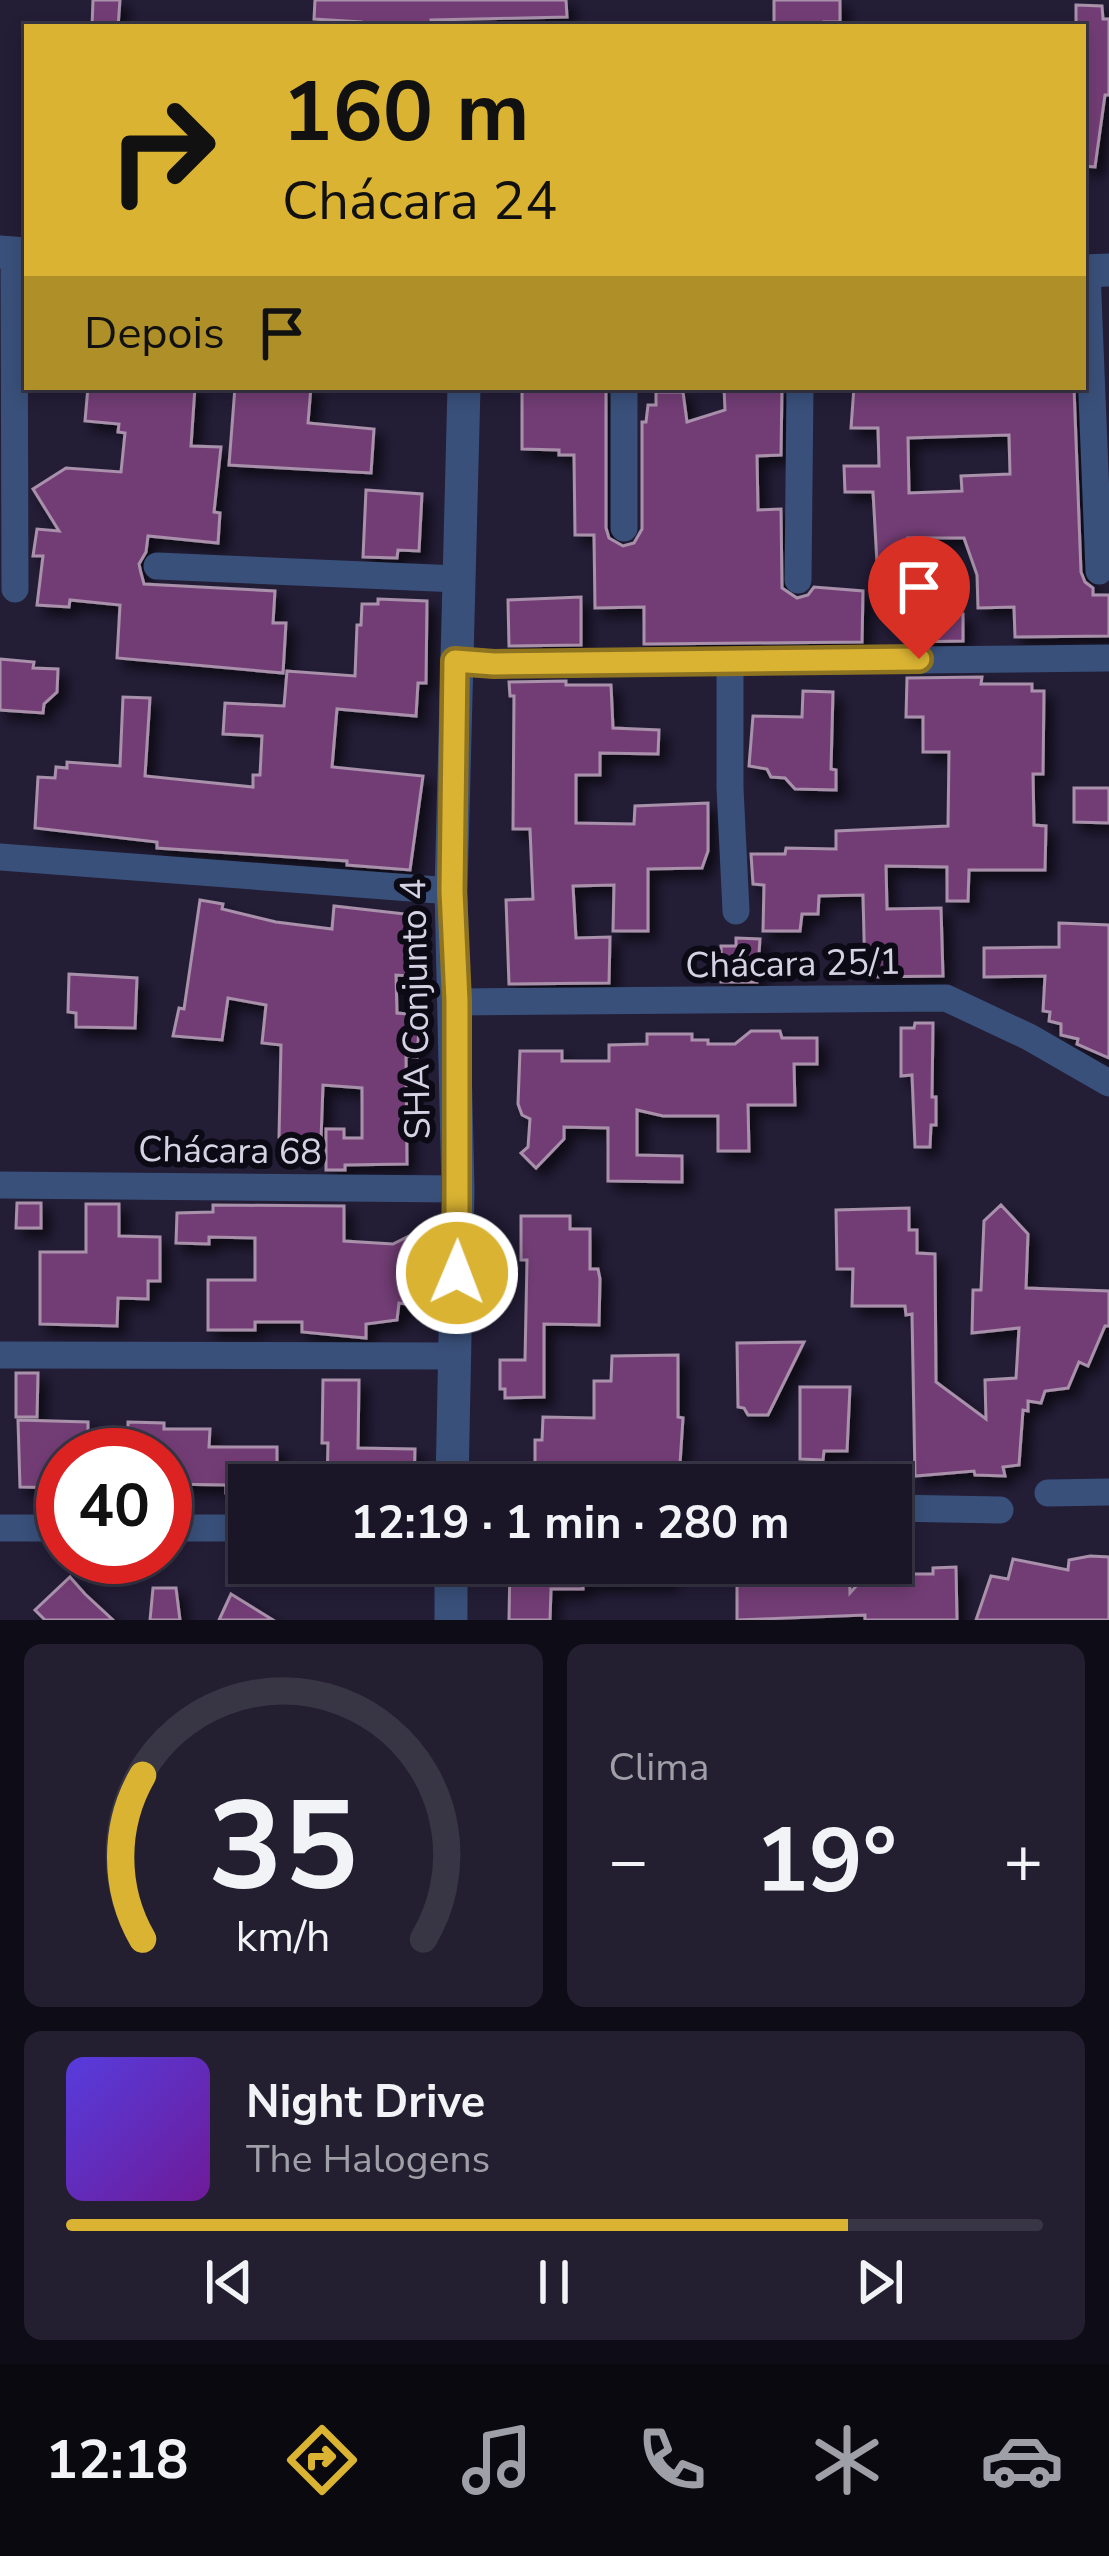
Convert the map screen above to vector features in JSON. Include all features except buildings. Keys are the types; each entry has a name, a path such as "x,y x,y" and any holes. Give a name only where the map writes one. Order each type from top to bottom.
{"street":[{"path":"14,253 15,589"},
{"path":"1093,271 1100,571"},
{"name":"SHA Conjunto 4","path":"452,1464 458,1190 452,891 464,390"},
{"path":"623,528 624,390"},
{"path":"798,580 800,390"},
{"path":"157,566 458,579"},
{"path":"455,661 1109,658"},
{"path":"730,661 736,910"},
{"path":"0,857 452,891"},
{"name":"Chácara 25/1","path":"457,1001 946,998 1029,1037 1109,1083"},
{"name":"Chácara 68","path":"0,1185 458,1190"},
{"path":"0,1354 455,1356"},
{"path":"1048,1493 1109,1492"},
{"path":"912,1508 1000,1510"},
{"path":"0,1528 36,1528"},
{"path":"192,1528 228,1528"},
{"path":"451,1584 451,1620"}],"route":[{"path":"457,1273 452,891 455,661 919,659"}]}
